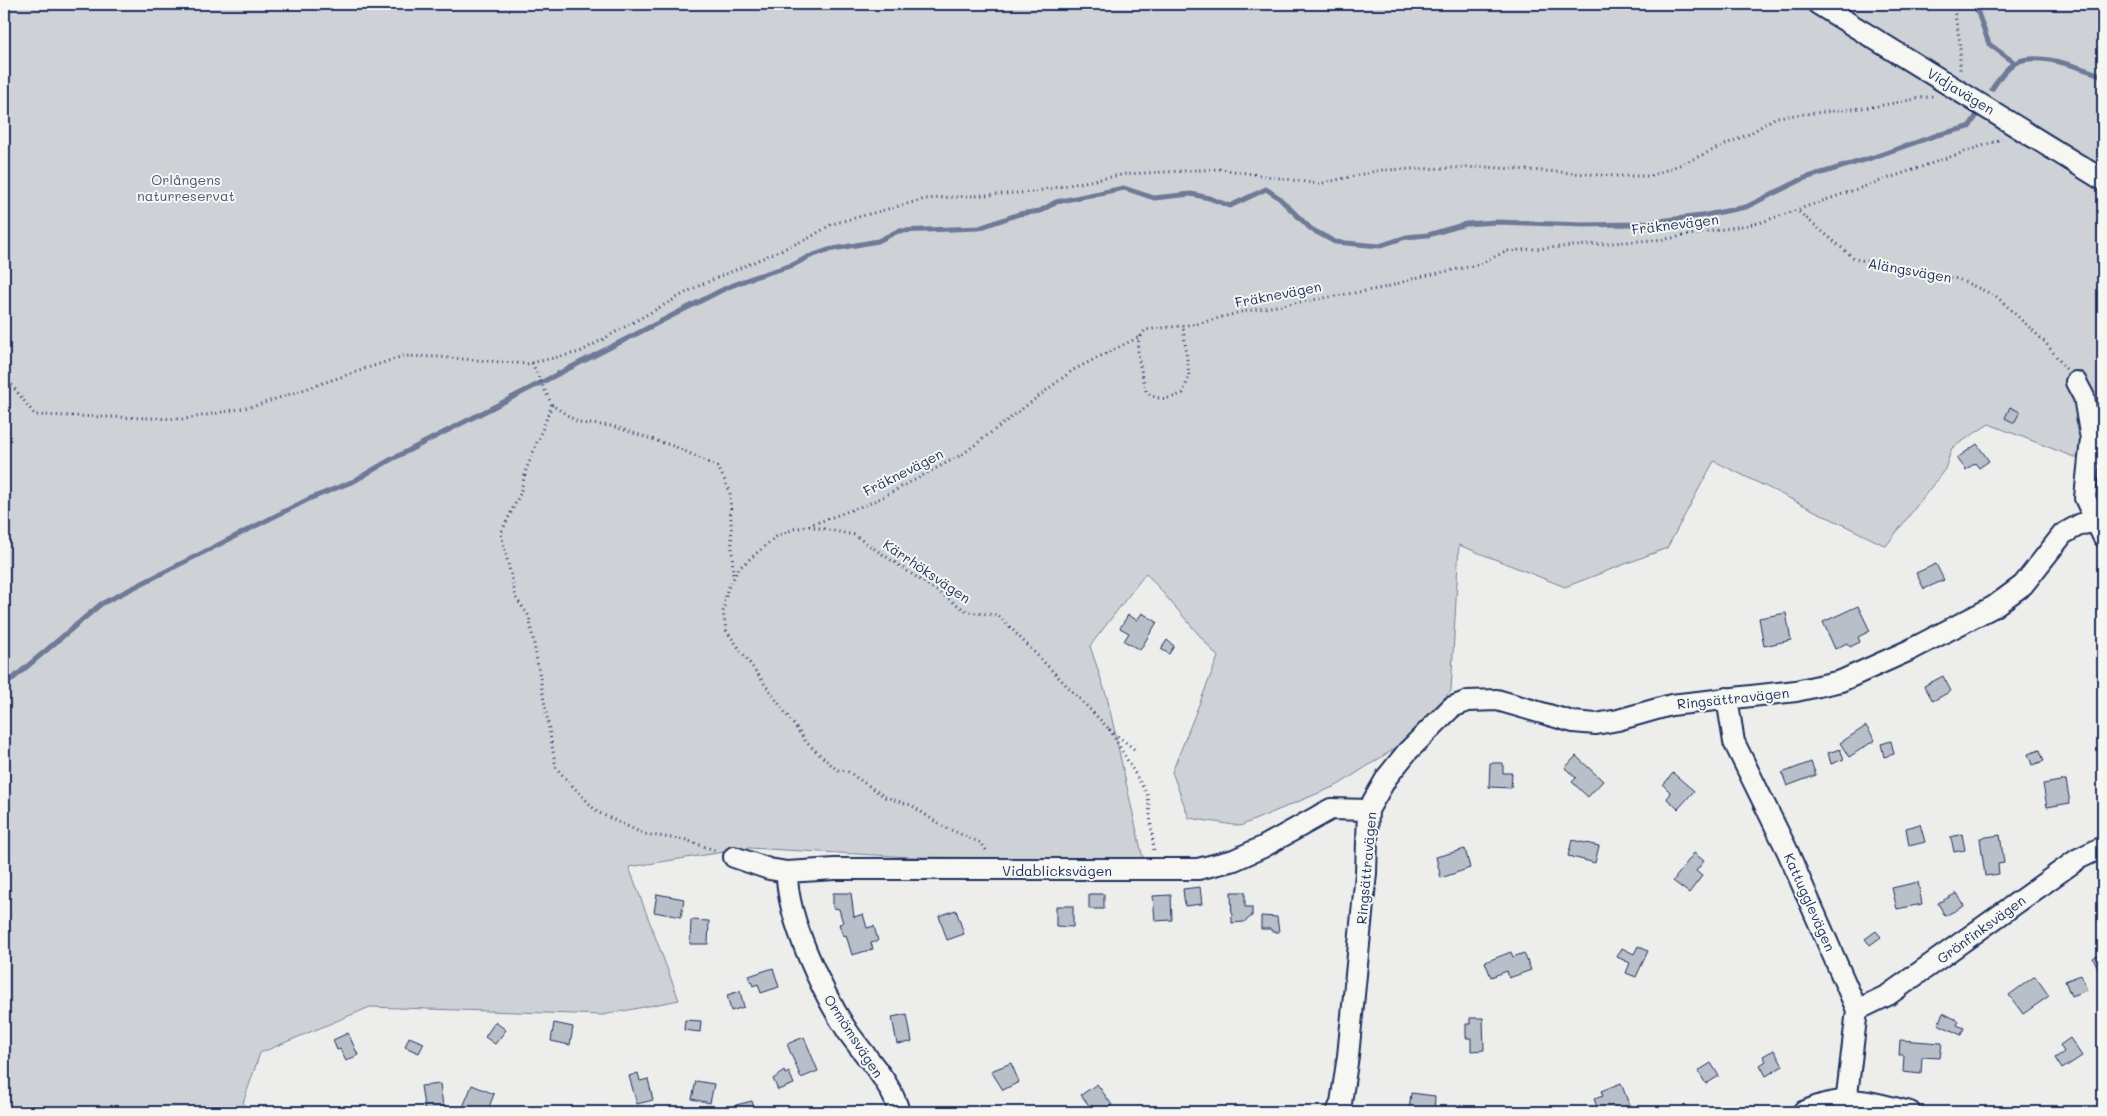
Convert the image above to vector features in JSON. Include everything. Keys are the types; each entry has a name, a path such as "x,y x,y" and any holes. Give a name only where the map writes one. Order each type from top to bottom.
{"street":[{"name":"Vidjavägen","path":"1818,4 2026,130 2103,180"},
{"path":"2076,382 2084,397 2091,439 2085,498 2101,524"},
{"name":"Ringsättravägen","path":"1337,1112 1341,1103 1348,1056 1366,873 1368,810 1387,777 1407,752 1452,707 1460,703 1481,699 1497,700 1573,722 1596,724 1618,720 1670,705 1796,691 1841,681 1910,650 2004,600 2038,570 2063,534 2081,524 2101,524"},
{"name":"Kattugglevägen","path":"1727,698 1734,742 1787,850 1856,1010 1846,1106"},
{"name":"Vidablicksvägen","path":"734,857 769,869 787,872 828,869 996,871 1198,869 1218,865 1262,847 1332,809 1351,808 1368,810"},
{"name":"Grönfinksvägen","path":"1856,1010 1888,995 2078,859 2103,847"},
{"name":"Ormömsvägen","path":"787,872 787,885 796,920 823,988 849,1032 894,1096 899,1112"},
{"path":"1803,1112 1822,1104 1910,1112"}],"path":[{"path":"4,380 8,380 35,416 185,419 255,406 403,356 438,356 532,363 580,352 696,287 809,238 832,224 925,199 1032,192 1126,174 1220,169 1319,184 1380,170 1486,167 1616,176 1650,176 1749,134 1776,118 1872,107 1961,90 1960,43 1953,4 1959,4"},
{"name":"Fräknevägen","path":"733,577 750,558 777,536 794,528 808,526 873,502 963,454 1073,370 1140,336 1145,330 1183,326 1241,312 1383,288 1418,277 1477,265 1507,251 1666,239 1759,223 2026,130"},
{"name":"Alängsvägen","path":"1798,211 1855,260 1958,278 1996,296 2046,342 2076,382"},
{"path":"1140,336 1138,342 1146,391 1156,398 1175,397 1184,393 1189,376 1183,326"},
{"path":"532,363 552,405 580,423 612,426 676,447 718,467 730,492 733,577 727,590 723,612 726,630 807,744 837,770 848,771 885,797 911,805 942,826 982,843 996,871"},
{"path":"552,405 526,470 520,494 501,533 516,598 529,616 556,768 597,812 644,834 686,840 734,857"},
{"name":"Kärrhöksvägen","path":"808,526 854,535 968,612 998,615 1110,730 1134,749"},
{"name":"Kärrhöksvägen","path":"1110,730 1148,796 1156,870"}],"green space":[{"name":"Orlångens naturreservat","path":"4,4 2103,4 2103,496 2090,483 2079,459 1989,424 1952,448 1945,469 1886,546 1714,461 1667,548 1565,587 1459,545 1451,691 1397,747 1338,785 1240,826 1189,818 1172,772 1218,657 1146,573 1090,646 1107,697 1143,859 911,857 749,848 629,867 679,1000 603,1015 370,1007 260,1053 243,1103 250,1112 4,1112"}],"building":[{"path":"2010,407 2020,412 2014,423 2005,418"},
{"path":"1977,444 1989,461 1979,468 1975,463 1966,470 1957,458"},
{"path":"1936,564 1944,580 1924,589 1916,573"},
{"path":"1858,606 1870,631 1858,637 1860,642 1850,647 1847,643 1835,649 1823,622"},
{"path":"1142,613 1157,622 1140,650 1124,641 1129,633 1120,628 1128,615 1137,620"},
{"path":"1786,613 1791,640 1764,646 1759,618"},
{"path":"1167,640 1174,646 1169,654 1161,649"},
{"path":"1943,676 1951,691 1933,701 1924,686"},
{"path":"1866,726 1875,740 1849,757 1840,743"},
{"path":"1891,741 1894,754 1884,757 1881,744"},
{"path":"1840,749 1844,759 1831,764 1828,753"},
{"path":"2040,750 2044,761 2032,765 2028,754"},
{"path":"1576,756 1603,781 1588,797 1572,782 1576,778 1565,768"},
{"path":"1811,762 1816,775 1787,786 1782,773"},
{"path":"1490,763 1503,763 1503,773 1512,773 1511,788 1489,787"},
{"path":"1673,773 1694,791 1678,809 1667,799 1670,792 1663,785"},
{"path":"2066,780 2070,803 2047,807 2043,784"},
{"path":"1920,824 1925,842 1909,846 1906,828"},
{"path":"1962,834 1965,850 1954,852 1951,837"},
{"path":"2000,835 2004,863 1998,864 1999,874 1985,876 1980,838"},
{"path":"1572,840 1599,846 1595,863 1568,856"},
{"path":"1465,849 1470,868 1441,878 1436,857"},
{"path":"1694,853 1704,861 1696,871 1702,876 1689,893 1673,881"},
{"path":"1918,882 1922,904 1897,909 1892,888"},
{"path":"1200,887 1202,904 1185,906 1183,889"},
{"path":"1231,892 1245,892 1245,907 1252,907 1252,916 1244,922 1232,923"},
{"path":"833,893 851,893 854,917 863,914 867,928 874,926 878,941 871,943 873,949 852,955 846,935 843,936 839,924 843,923 839,909 833,908"},
{"path":"1957,893 1964,906 1945,916 1938,903"},
{"path":"657,894 684,899 681,917 654,912"},
{"path":"1089,894 1104,894 1104,909 1089,909"},
{"path":"1171,895 1172,920 1155,921 1153,896"},
{"path":"1056,906 1073,906 1073,927 1056,926"},
{"path":"956,910 964,934 947,940 939,916"},
{"path":"1261,916 1277,917 1279,932 1272,932 1272,929 1261,929"},
{"path":"691,920 709,921 708,944 690,944"},
{"path":"1876,931 1881,937 1870,945 1865,939"},
{"path":"1638,946 1648,951 1636,977 1626,973 1630,963 1617,957 1622,948 1634,954"},
{"path":"1511,952 1513,957 1524,953 1531,970 1509,978 1507,971 1491,977 1485,962"},
{"path":"2103,953 2103,972 2101,974 2093,958"},
{"path":"773,968 779,987 761,993 758,984 753,986 749,976"},
{"path":"2081,975 2087,990 2071,996 2065,981"},
{"path":"2035,976 2049,996 2023,1014 2009,995"},
{"path":"740,991 744,1007 731,1011 727,995"},
{"path":"1943,1013 1959,1021 1957,1025 1964,1028 1961,1035 1938,1024"},
{"path":"907,1014 912,1042 897,1044 892,1017"},
{"path":"1470,1018 1483,1018 1484,1050 1471,1051 1471,1038 1466,1038 1466,1024 1470,1024"},
{"path":"685,1020 701,1021 700,1032 684,1030"},
{"path":"495,1022 506,1030 495,1044 485,1037"},
{"path":"554,1023 573,1027 570,1045 551,1041"},
{"path":"348,1033 358,1055 346,1061 340,1049 337,1050 333,1040"},
{"path":"409,1037 424,1043 419,1053 405,1047"},
{"path":"804,1037 818,1071 801,1078 787,1044"},
{"path":"2070,1038 2082,1056 2062,1069 2055,1058 2064,1052 2060,1045"},
{"path":"1900,1040 1942,1043 1940,1058 1922,1057 1921,1074 1903,1072 1904,1055 1899,1055"},
{"path":"2103,1044 2103,1055 2098,1046"},
{"path":"1774,1050 1783,1066 1766,1076 1760,1065 1766,1061 1763,1056"},
{"path":"1011,1063 1019,1082 1003,1090 991,1071"},
{"path":"1711,1063 1719,1076 1706,1084 1698,1071"},
{"path":"784,1071 785,1074 789,1072 794,1084 778,1090 773,1079"},
{"path":"638,1073 640,1081 648,1079 653,1100 637,1104 629,1076"},
{"path":"696,1081 714,1084 710,1103 692,1099"},
{"path":"1621,1083 1630,1107 1617,1112 1599,1112 1594,1099 1603,1096 1601,1091"},
{"path":"440,1084 444,1112 425,1112 421,1086"},
{"path":"1097,1084 1112,1105 1102,1112 1094,1112 1081,1095"},
{"path":"472,1085 494,1094 487,1112 461,1112"},
{"path":"1411,1093 1435,1096 1434,1112 1409,1112"},
{"path":"752,1101 755,1111 738,1112 736,1105"}],"waterway":[{"path":"1975,4 1989,44 2015,63"},
{"path":"1992,89 2008,68 2024,60 2035,59 2059,62 2103,76"},
{"path":"4,686 101,604 309,499 354,481 390,460 726,288 793,265 828,250 878,241 898,231 979,228 1019,214 1040,211 1056,202 1124,188 1154,198 1191,194 1230,206 1266,189 1278,197 1311,229 1335,242 1379,246 1406,237 1428,235 1466,224 1496,222 1584,225 1633,224 1701,216 1746,207 1805,178 1937,135 1969,127 1977,115"}]}
